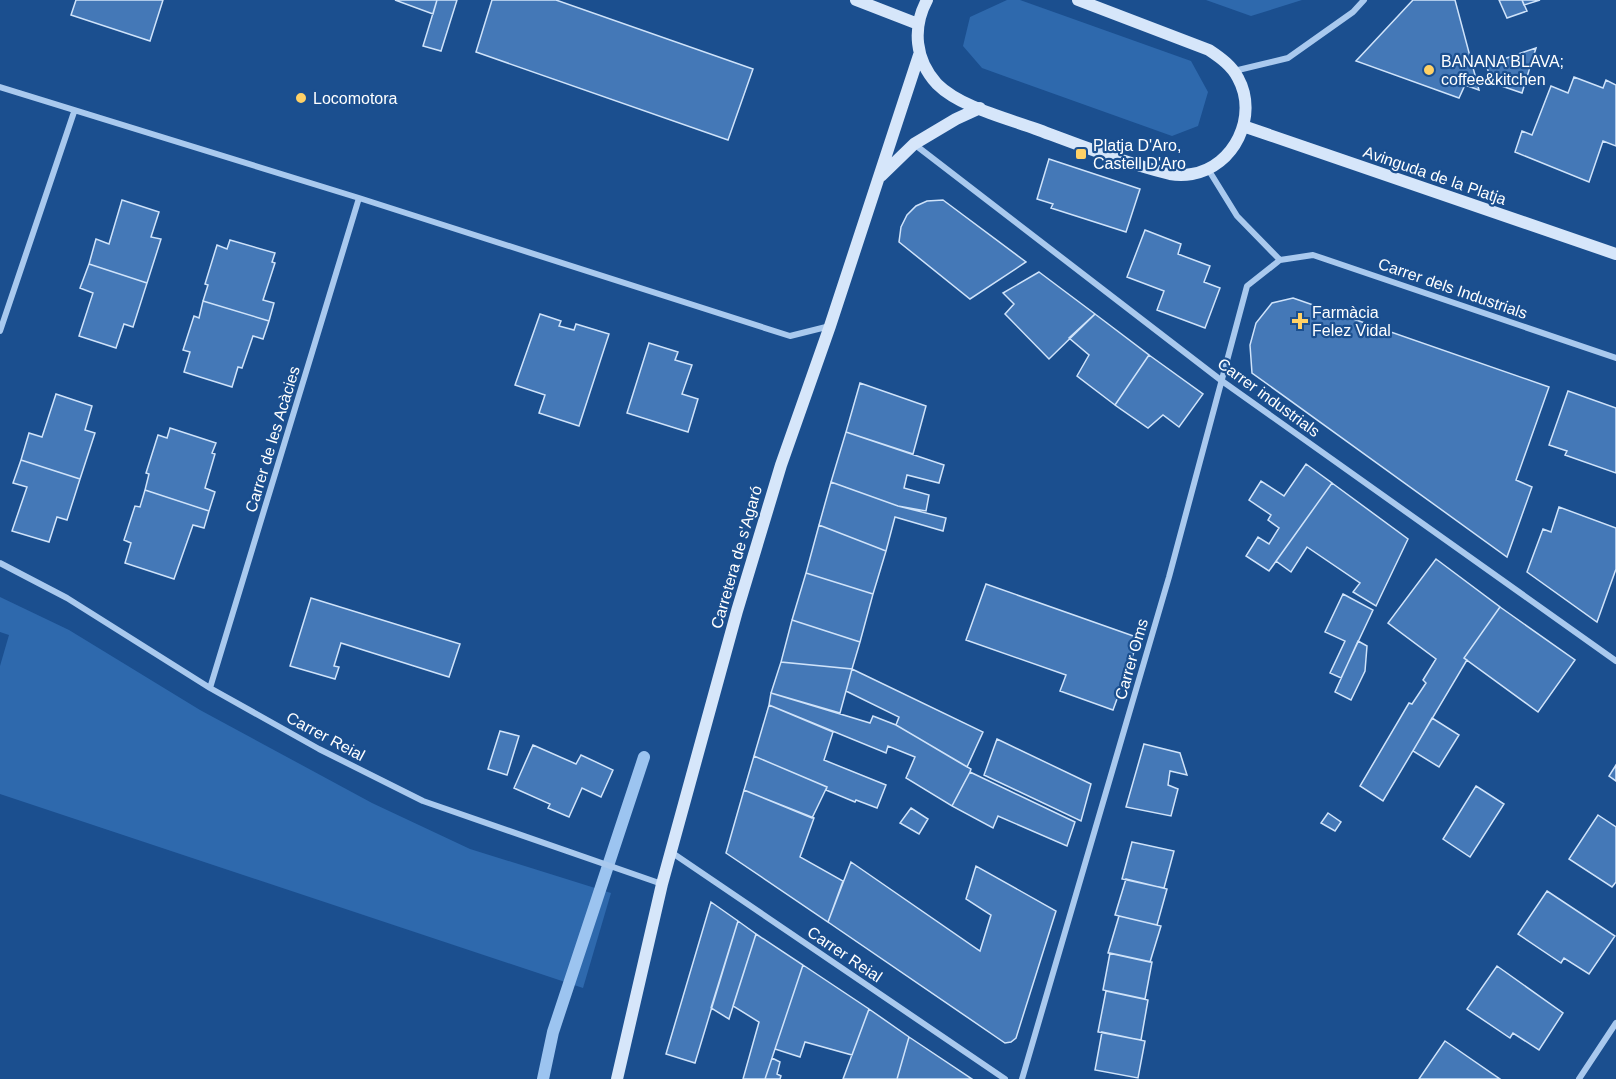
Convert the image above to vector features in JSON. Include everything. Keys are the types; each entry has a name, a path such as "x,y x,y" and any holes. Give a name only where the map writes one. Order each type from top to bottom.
{"street":[{"path":"856,0 918,24"},
{"path":"927,0 916,34 920,55 925,68 938,84 950,93 980,108 1172,175 1193,174 1208,169 1229,154 1239,140 1244,126 1246,107 1239,80 1225,61 1209,50 1078,0"},
{"path":"1234,71 1288,58 1353,12 1364,0"},
{"name":"Carretera de s'Agaró","path":"617,1079 670,852 737,611 781,465 920,55"},
{"path":"0,87 74,112 359,198 790,336 830,326"},
{"path":"880,177 914,144 956,119 980,108"},
{"path":"0,331 74,112"},
{"name":"Avinguda de la Platja","path":"1244,126 1616,254"},
{"name":"Carrer industrials","path":"914,144 1222,381 1616,661"},
{"path":"1208,169 1237,216 1280,260"},
{"name":"Carrer de les Acàcies","path":"210,688 359,198"},
{"name":"Carrer dels Industrials","path":"1280,260 1313,255 1616,358"},
{"name":"Carrer Oms","path":"1022,1079 1169,577 1247,286 1280,260"},
{"name":"Carrer Reial","path":"0,563 67,598 210,688 319,749 423,801 662,885"},
{"name":"Carrer Reial","path":"670,852 1005,1079"},
{"path":"1579,1079 1616,1023"}],"shaded area":[{"path":"1007,0 1020,0 1191,61 1208,92 1198,126 1172,136 982,68 963,46 970,17"},
{"path":"1206,0 1302,0 1251,16"},
{"path":"0,597 69,630 200,710 372,803 470,849 611,893 583,988 0,794 0,666 9,635 0,632"}],"building":[{"path":"76,0 163,0 150,41 71,15"},
{"path":"395,0 437,0 433,14"},
{"path":"437,0 457,0 441,51 423,46"},
{"path":"492,0 556,0 753,69 728,140 476,52"},
{"path":"1413,0 1455,0 1479,90 1465,85 1459,98 1356,61"},
{"path":"1499,0 1522,0 1527,11 1507,18"},
{"path":"1522,0 1540,0 1524,5"},
{"path":"1536,48 1522,93 1487,81 1490,76 1486,65"},
{"path":"1574,77 1603,88 1606,80 1616,85 1616,146 1603,141 1589,182 1515,152 1522,131 1532,135 1551,86 1568,93"},
{"path":"1049,159 1140,189 1126,232 1051,208 1053,204 1037,199"},
{"path":"122,200 159,212 151,237 161,239 147,283 89,264 96,239 109,244"},
{"path":"943,200 1026,262 970,299 899,242 901,227 907,215 916,206 927,201"},
{"path":"1145,230 1181,244 1178,254 1210,266 1204,282 1220,288 1205,328 1157,310 1164,291 1127,277"},
{"path":"230,240 275,253 272,262 275,263 263,300 274,303 269,321 203,301 208,285 205,284 217,245 227,249"},
{"path":"89,264 147,283 133,327 124,324 116,348 79,336 93,293 80,288"},
{"path":"1039,272 1095,314 1049,359 1005,314 1014,304 1003,293"},
{"path":"1293,298 1549,387 1516,480 1532,487 1507,557 1252,373 1250,345 1256,323 1272,303"},
{"path":"203,301 269,321 263,339 253,336 242,368 238,367 232,387 184,372 190,352 183,350 194,316 199,318"},
{"path":"540,314 561,321 559,326 574,330 576,324 609,334 579,426 539,413 545,395 515,385"},
{"path":"1095,314 1149,355 1115,405 1077,376 1089,355 1069,338"},
{"path":"649,343 678,352 675,360 692,365 682,394 698,399 688,432 627,413"},
{"path":"1149,355 1203,394 1179,427 1163,415 1148,428 1115,405"},
{"path":"860,383 926,406 913,454 846,432"},
{"path":"1568,391 1616,408 1616,473 1565,455 1567,451 1549,445"},
{"path":"56,394 92,406 85,430 95,433 80,479 21,460 29,433 42,437"},
{"path":"170,428 216,443 205,488 215,492 209,511 145,490 149,474 146,473 158,435 167,438"},
{"path":"846,432 944,465 939,483 907,475 904,488 929,495 926,511 898,506 831,482"},
{"path":"21,460 80,479 67,520 57,517 49,542 12,531 27,487 13,483"},
{"path":"1306,464 1332,483 1269,571 1246,556 1258,537 1269,544 1279,528 1268,520 1271,515 1249,500 1261,481 1284,496"},
{"path":"831,482 898,506 946,518 943,531 895,517 886,551 819,525"},
{"path":"1332,483 1408,539 1376,606 1353,592 1360,583 1307,547 1291,572 1276,561"},
{"path":"145,490 209,511 204,528 193,525 174,579 125,563 131,543 124,540 135,506 140,507"},
{"path":"1559,507 1616,528 1616,569 1597,622 1527,572 1543,529 1551,532"},
{"path":"819,525 886,551 873,594 806,573"},
{"path":"1436,559 1500,607 1464,658 1467,660 1383,801 1360,786 1409,703 1412,704 1426,683 1423,680 1436,659 1388,623"},
{"path":"806,573 873,594 860,642 792,620"},
{"path":"986,584 1139,638 1113,710 1060,691 1066,675 966,640"},
{"path":"1343,594 1373,610 1341,678 1330,673 1345,641 1325,632"},
{"path":"311,598 460,644 449,677 341,643 334,666 339,667 335,679 290,666"},
{"path":"1500,607 1575,660 1538,712 1464,658"},
{"path":"792,620 860,642 852,669 781,662"},
{"path":"1358,641 1367,646 1365,671 1351,700 1335,692"},
{"path":"781,662 852,669 840,713 771,693"},
{"path":"852,669 983,732 967,767 896,725 899,717 846,691"},
{"path":"771,693 870,723 873,716 896,725 971,769 970,772 952,806 906,778 915,757 888,746 886,753 769,705"},
{"path":"769,705 833,732 824,760 886,785 877,808 826,790 827,787 754,756"},
{"path":"1432,718 1459,735 1439,767 1413,751"},
{"path":"500,731 519,736 507,775 488,769"},
{"path":"997,739 1091,784 1081,821 984,775"},
{"path":"1144,744 1180,753 1187,775 1170,771 1168,785 1178,789 1171,816 1126,807"},
{"path":"533,745 576,764 581,755 613,770 601,797 582,788 569,817 548,808 550,804 514,788"},
{"path":"754,756 827,787 812,818 744,790"},
{"path":"1616,765 1616,781 1609,776"},
{"path":"970,772 1075,822 1067,846 998,816 993,828 952,806"},
{"path":"1476,786 1504,804 1470,857 1443,839"},
{"path":"744,790 814,818 800,857 843,881 828,922 726,853"},
{"path":"911,808 928,819 919,834 900,823"},
{"path":"1328,813 1341,822 1335,831 1321,823"},
{"path":"1598,815 1616,827 1616,882 1612,887 1569,859"},
{"path":"1132,842 1174,851 1164,888 1122,879"},
{"path":"851,862 980,951 991,915 966,899 976,866 1056,911 1016,1038 1005,1043 828,922"},
{"path":"1126,879 1167,889 1157,925 1115,915"},
{"path":"1547,891 1615,936 1589,974 1564,958 1561,963 1518,934"},
{"path":"711,902 738,921 695,1063 666,1054"},
{"path":"1119,916 1161,926 1150,962 1108,953"},
{"path":"738,921 756,934 729,1019 711,1008"},
{"path":"756,934 803,965 765,1079 743,1079 759,1022 733,1006"},
{"path":"1110,953 1152,962 1145,999 1103,990"},
{"path":"803,965 869,1009 852,1055 805,1042 800,1057 775,1049"},
{"path":"1497,966 1563,1013 1539,1050 1513,1033 1510,1038 1467,1009"},
{"path":"1106,991 1148,1000 1141,1040 1098,1032"},
{"path":"869,1009 909,1037 897,1079 843,1079"},
{"path":"1102,1032 1145,1041 1138,1078 1095,1070"},
{"path":"909,1037 972,1079 897,1079"},
{"path":"1445,1041 1500,1079 1419,1079"},
{"path":"772,1058 780,1062 777,1074 781,1076 780,1079 765,1079"}],"waterway":[{"path":"543,1079 553,1032 644,757"}],"place":[{"name":"BANANA BLAVA; coffee&kitchen","path":"1429,70"},
{"name":"Locomotora","path":"301,98"},
{"name":"Platja D'Aro, Castell D'Aro","path":"1081,154"},
{"name":"Farmàcia Felez Vidal","path":"1300,321"}]}
